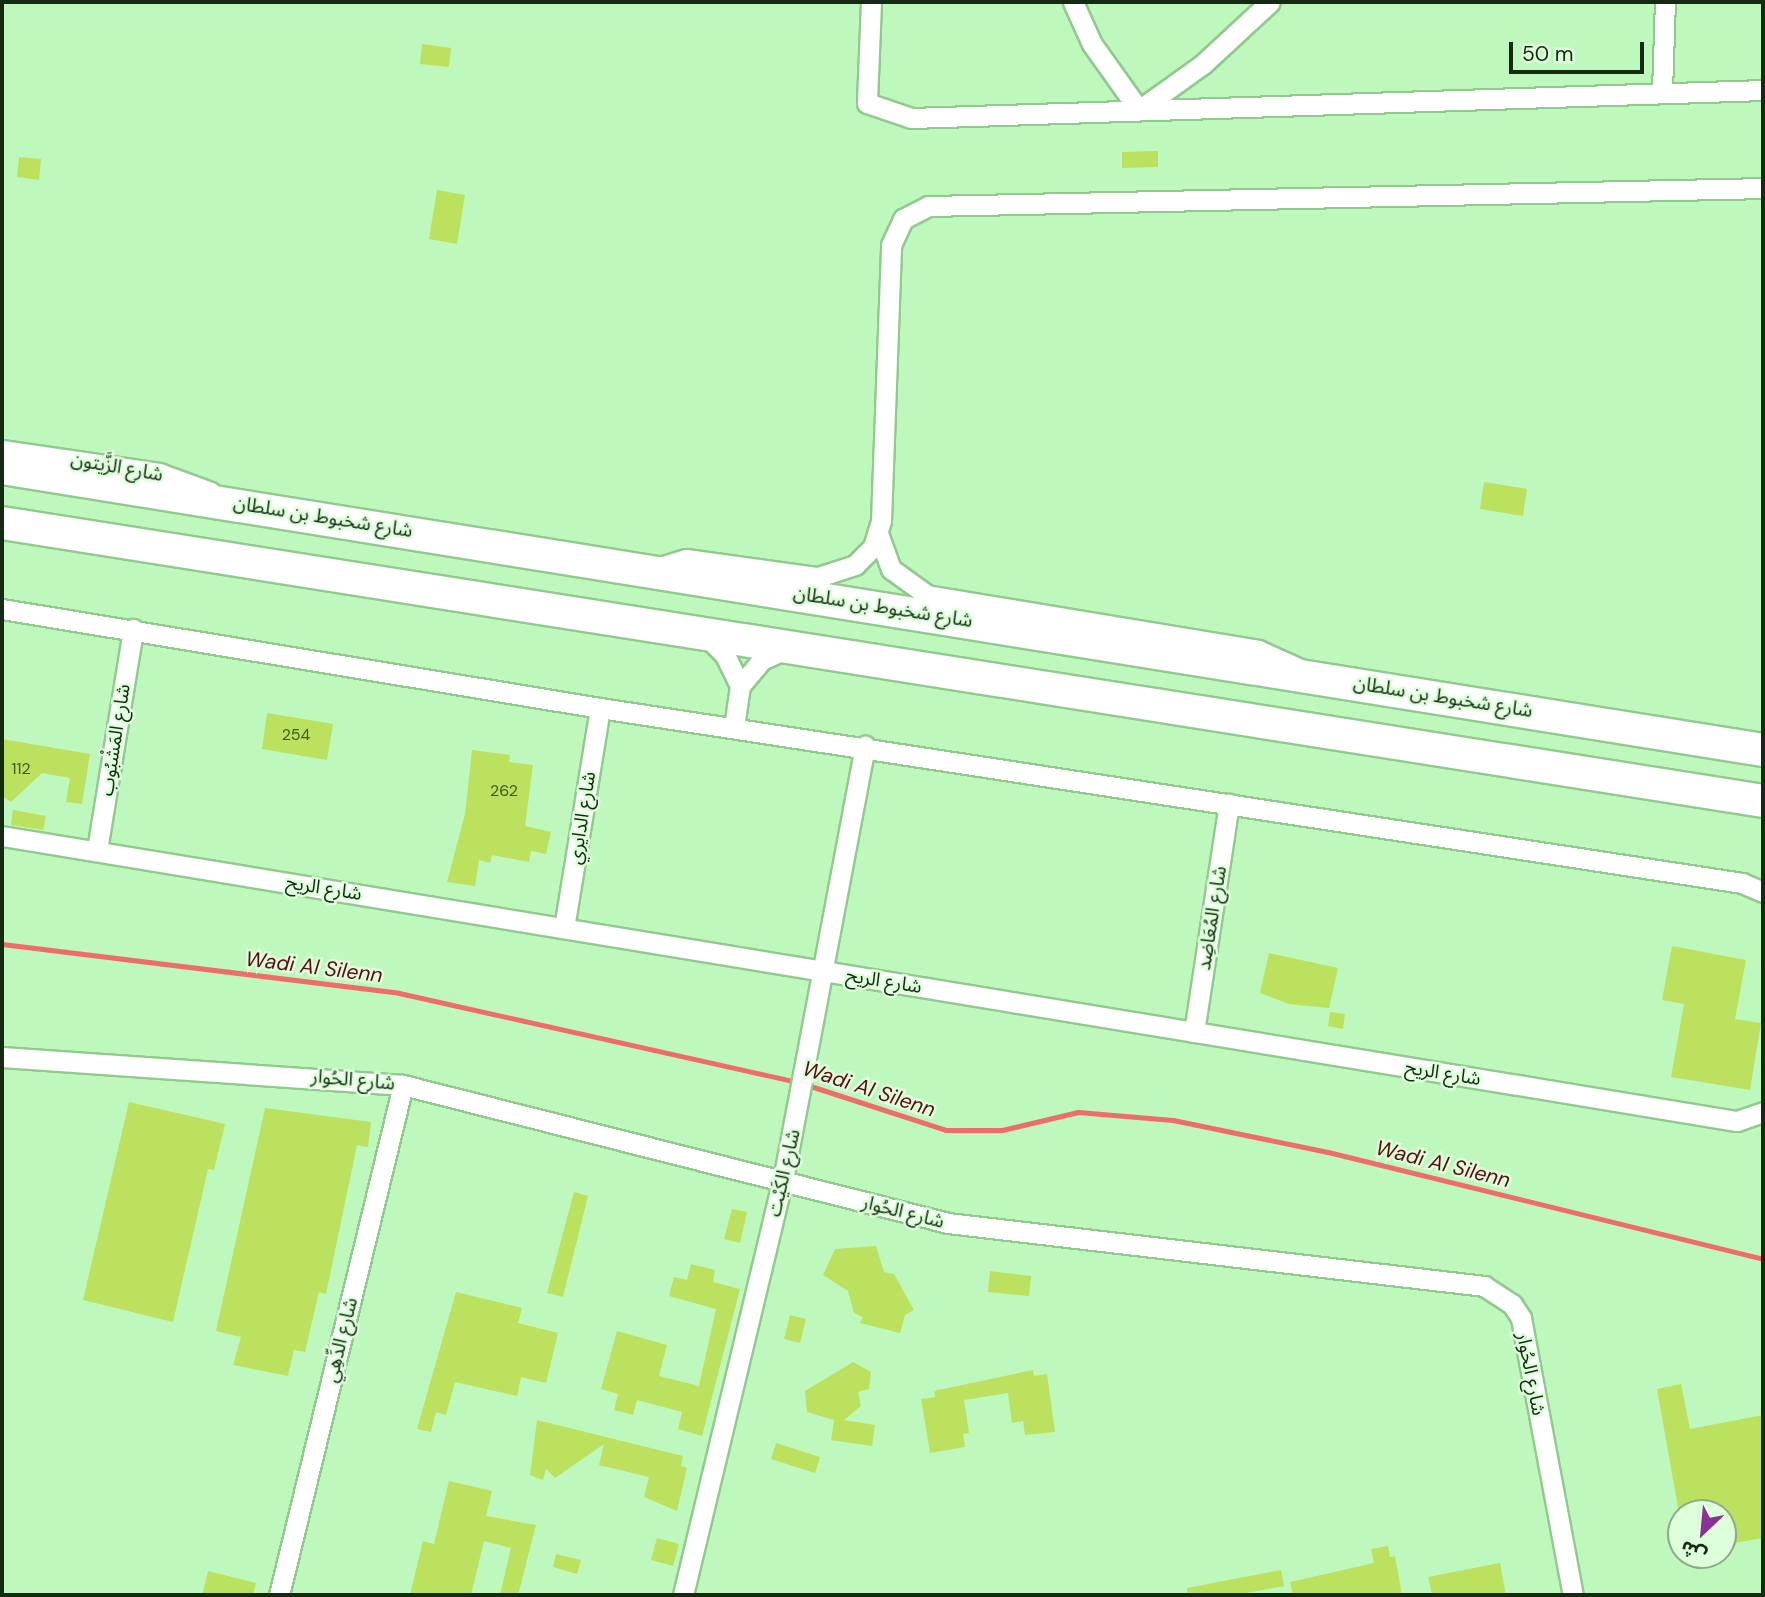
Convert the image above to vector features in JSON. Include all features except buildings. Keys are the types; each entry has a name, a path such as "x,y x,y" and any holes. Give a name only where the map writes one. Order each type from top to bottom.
{"main road":[{"name":"شارع شخبوط بن سلطان","path":"2,468 653,569 1763,750"},
{"path":"2,523 700,631 1763,801"}],"street":[{"path":"871,2 867,103 911,118 1662,91 1763,90"},
{"path":"1073,2 1092,44 1139,110"},
{"path":"1139,110 1203,64 1270,2"},
{"path":"1662,91 1665,2"},
{"path":"1307,675 1258,650 927,595 891,569 878,536 891,244 904,219 928,206 1763,188"},
{"name":"شارع الزَّيتون","path":"2,450 168,475 227,503"},
{"path":"653,569 686,559 831,575 855,565 878,536"},
{"path":"2,609 600,708 865,746 1742,883 1763,892"},
{"name":"شارع المَشْبُوب","path":"97,850 134,629"},
{"path":"700,631 724,655 740,686"},
{"path":"734,727 740,686 762,660 793,646"},
{"name":"شارع الدايري","path":"564,928 600,708"},
{"name":"شارع الكَيْت","path":"683,1595 790,1149 827,972 865,746"},
{"name":"شارع المُعَاضِد","path":"1194,1032 1229,804"},
{"name":"شارع الريح","path":"2,836 1737,1121 1763,1112"},
{"name":"شارع الحُوار","path":"2,1057 403,1084 783,1180 874,1206 1023,1236 1484,1286 1499,1292 1521,1318 1573,1595"},
{"name":"شارع الدِّهِي","path":"279,1595 403,1084"}],"waterway":[{"name":"Wadi Al Silenn","path":"2,944 399,993 801,1083 946,1130 1002,1130 1078,1112 1173,1120 1328,1152 1763,1259"}]}
